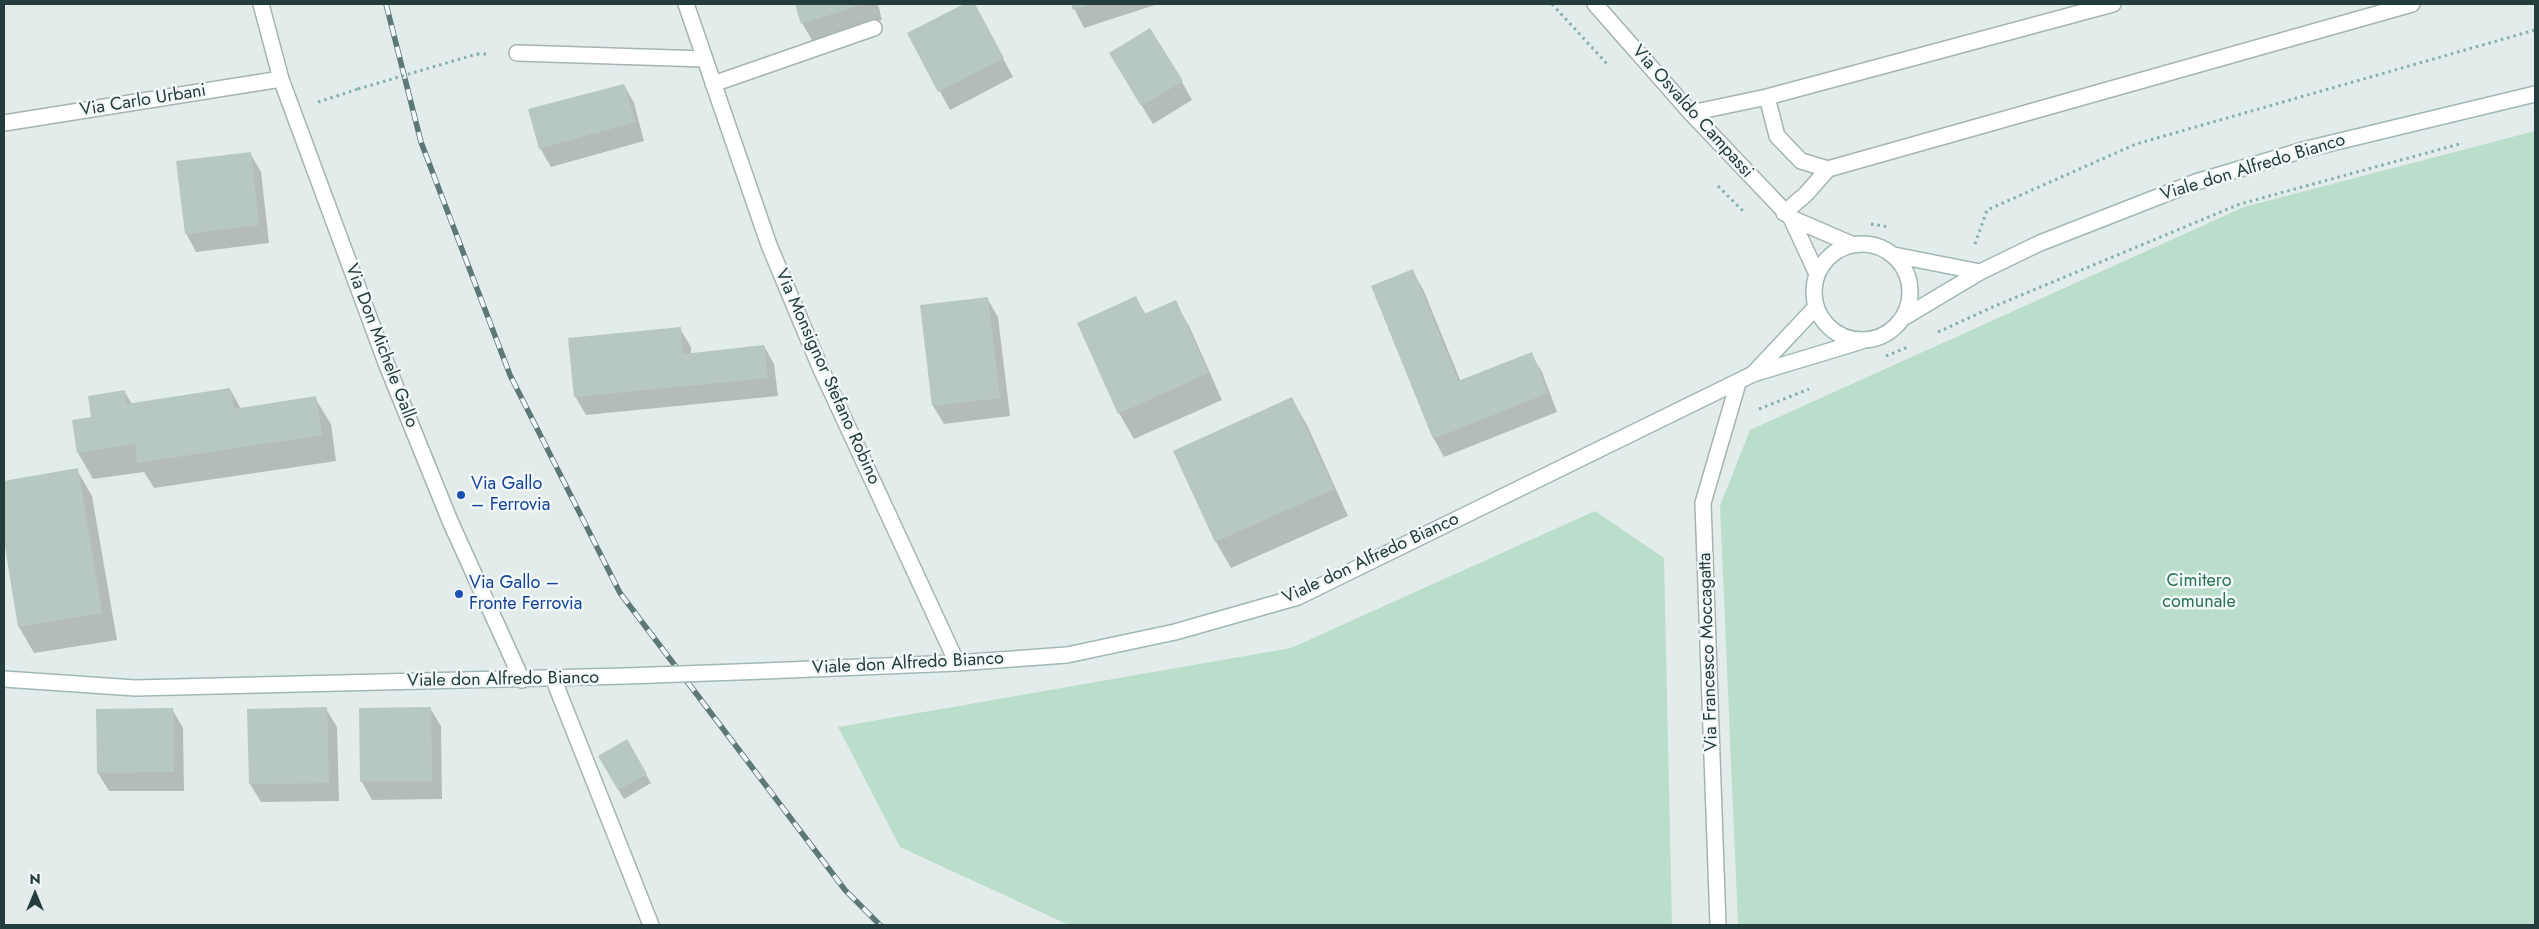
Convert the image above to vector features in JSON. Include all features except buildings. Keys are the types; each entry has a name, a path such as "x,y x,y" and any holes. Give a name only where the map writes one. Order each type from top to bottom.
{"street":[{"name":"Via Don Michele Gallo","path":"261,4 281,79 386,363 450,521 522,680"},
{"name":"Via Monsignor Stefano Robino","path":"686,4 770,245 820,367 957,663"},
{"name":"Via Osvaldo Campassi","path":"1595,4 1692,113 1788,215 1817,274"},
{"path":"1692,113 1767,96 2113,4"},
{"path":"1767,96 1777,136 1801,161 1828,169 2412,4"},
{"path":"713,84 874,28"},
{"path":"517,53 705,58"},
{"name":"Via Carlo Urbani","path":"4,124 281,79"},
{"name":"Viale don Alfredo Bianco","path":"1903,318 1980,272 2040,244 2196,182 2308,149 2535,94"},
{"path":"1788,215 1828,169"},
{"name":"Via Osvaldo Campassi","path":"1788,215 1851,244"},
{"path":"1851,244 1882,247 1894,255 1904,267 1911,298 1903,318 1896,326 1882,336 1866,340 1850,339 1835,332 1823,321 1816,307 1814,290 1817,274 1825,261 1837,250 1851,244"},
{"path":"1894,255 1980,272"},
{"name":"Viale don Alfredo Bianco","path":"1753,374 1816,307"},
{"name":"Viale don Alfredo Bianco","path":"4,680 135,688 522,680 957,663 1067,654 1175,632 1298,596 1738,383 1753,374 1866,340"},
{"name":"Via Francesco Moccagatta","path":"1718,925 1703,503 1738,383"},
{"path":"553,678 651,925"}],"path":[{"path":"1980,272 1974,245 1987,210 2136,144 2535,30"},
{"path":"293,110 477,54"},
{"path":"1936,333 1995,306 2240,204 2469,141"},
{"path":"1886,357 1911,345"},
{"path":"1726,423 1815,386"}],"green space":[{"name":"Cimitero comunale","path":"2535,131 2535,925 1738,925 1720,506 1750,430 2244,207"},
{"path":"1595,511 1664,558 1672,925 1069,925 900,847 838,727 1291,648"}],"railway":[{"path":"386,4 421,142 510,375 620,593 845,890 880,925"}],"place":[{"name":"Via Gallo – Ferrovia","path":"461,495"},
{"name":"Via Gallo – Fronte Ferrovia","path":"459,594"}]}
